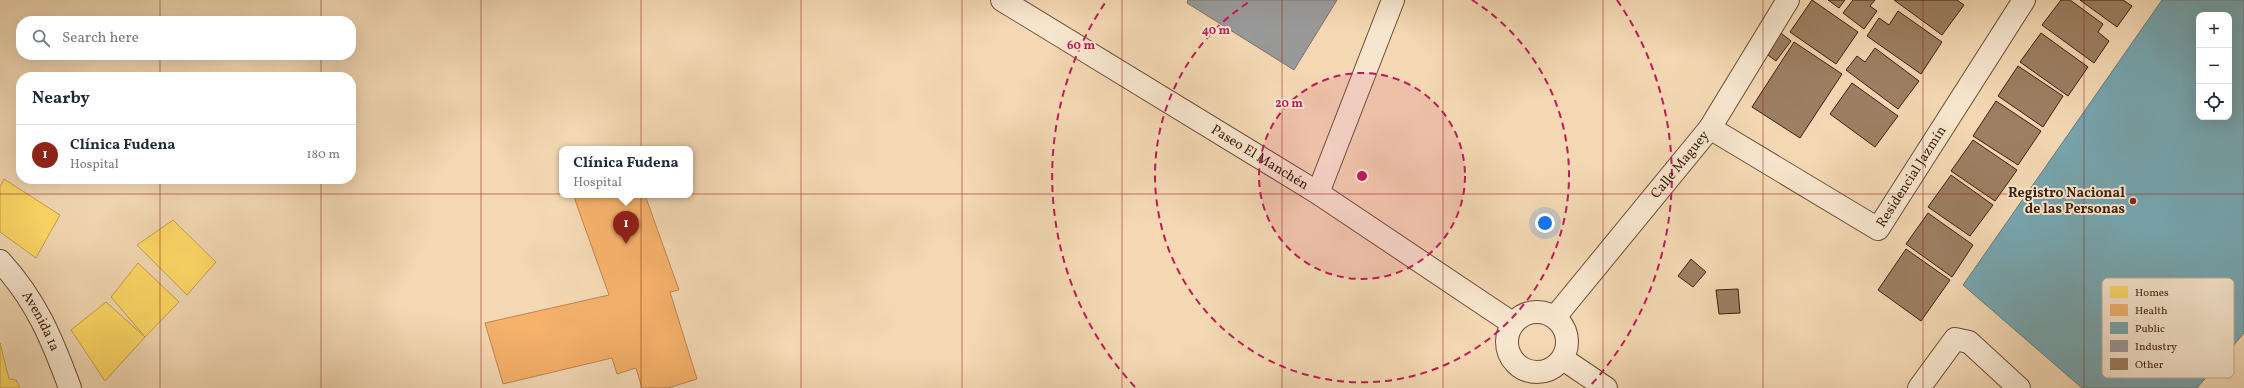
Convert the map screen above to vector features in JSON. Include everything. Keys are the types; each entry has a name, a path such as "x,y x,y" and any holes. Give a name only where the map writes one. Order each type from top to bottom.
{"street":[{"name":"Paseo El Manchén","path":"1002,0 1318,193 1512,323"},
{"path":"1318,193 1393,0"},
{"name":"Calle Maguey","path":"1555,317 1710,128 1788,0"},
{"name":"Residencial Jazmín","path":"1710,128 1878,229 2024,0"},
{"name":"Avenida 1a","path":"0,261 18,281 42,318 70,388"},
{"path":"1555,372 1568,336 1555,317 1541,311 1525,313 1512,323 1506,342 1513,361 1530,372 1555,372 1606,388"},
{"path":"1919,388 1955,339 1969,342 2020,388"}],"building: Homes":[{"path":"4,179 60,215 36,258 0,232 0,187"},
{"path":"173,220 216,262 187,295 137,245"},
{"path":"138,263 179,302 145,337 111,297"},
{"path":"106,302 145,337 105,381 71,330"},
{"path":"0,343 9,379 16,380 20,388 0,388"}],"building: Health":[{"path":"574,198 646,198 679,290 670,292 697,379 668,388 642,388 636,368 617,374 612,358 503,384 485,323 609,295"}],"building: Public":[{"name":"Registro Nacional de las Personas","path":"2162,0 2244,0 2244,333 2234,345 2234,278 2102,278 2102,378 2206,378 2197,388 2082,388 1963,285"}],"building: Industry":[{"path":"1188,0 1337,0 1294,70 1187,3"}],"building: Other":[{"path":"1812,0 1858,32 1836,64 1790,32"},
{"path":"1828,0 1845,0 1839,8"},
{"path":"1853,0 1875,0 1870,6 1877,11 1864,29 1843,13"},
{"path":"1894,0 1957,0 1964,5 1942,35"},
{"path":"2061,0 2070,0 2103,24 2098,32 2109,41 2094,63 2042,25"},
{"path":"2080,0 2123,0 2132,6 2117,27"},
{"path":"1898,11 1942,42 1921,74 1867,36 1879,18 1889,25"},
{"path":"1777,30 1791,41 1776,61 1761,50"},
{"path":"2041,33 2088,67 2068,96 2020,62"},
{"path":"1794,42 1842,74 1800,138 1752,107"},
{"path":"1875,48 1919,81 1898,109 1846,70 1857,56 1865,62"},
{"path":"2018,66 2063,96 2043,127 1998,96"},
{"path":"1852,83 1898,116 1875,147 1830,114"},
{"path":"1996,101 2041,131 2018,165 1973,136"},
{"path":"1973,140 2017,170 1995,201 1951,171"},
{"path":"1951,175 1993,205 1970,236 1928,207"},
{"path":"1928,213 1973,245 1952,277 1906,244"},
{"path":"1906,249 1950,280 1921,321 1878,290"},
{"path":"1691,259 1706,272 1693,287 1678,276"},
{"path":"1738,289 1740,313 1719,314 1716,290"}],"place":[{"name":"Registro Nacional de las Personas","path":"2133,201"},
{"name":"Clínica Fudena","path":"626,244"}]}
